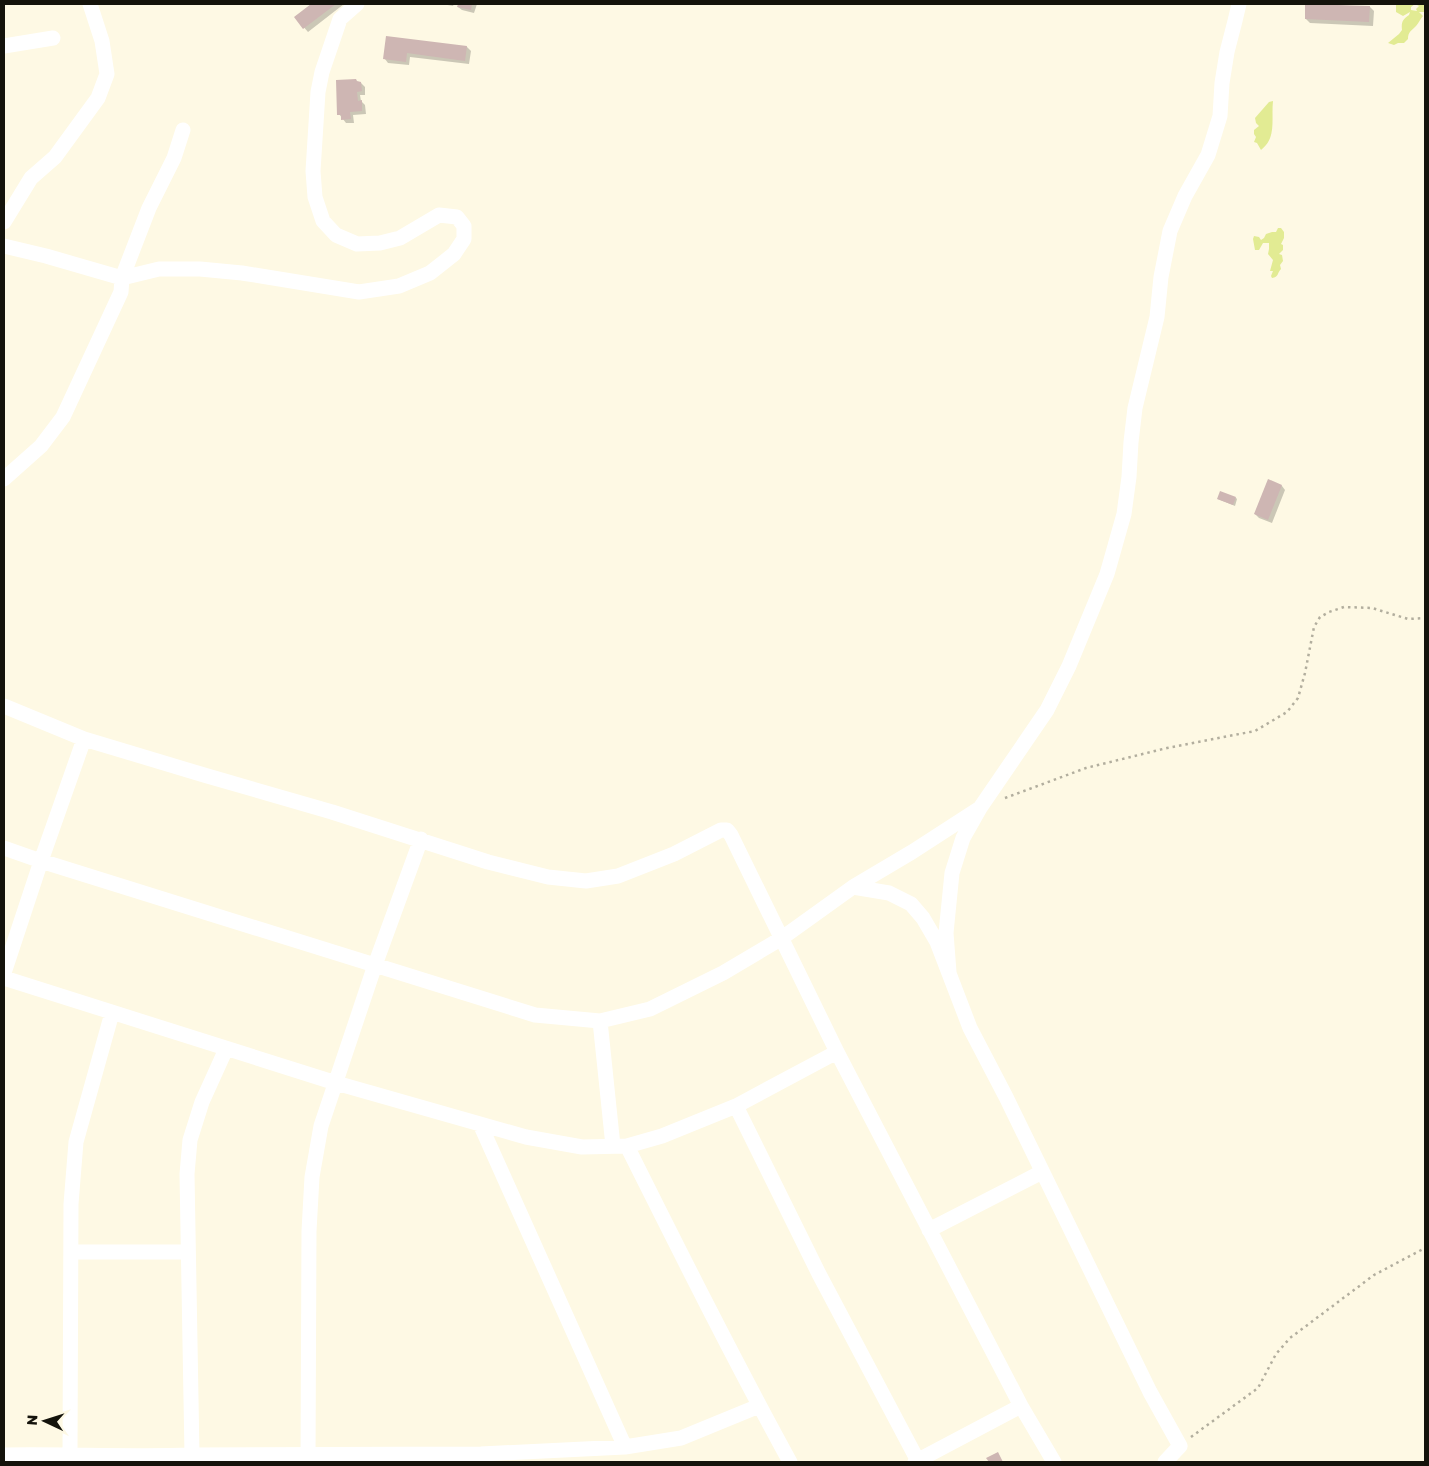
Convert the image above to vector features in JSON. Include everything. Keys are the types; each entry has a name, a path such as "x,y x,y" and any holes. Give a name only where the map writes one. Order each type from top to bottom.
{"street":[{"path":"4,222 30,178 55,156 98,98 107,74 102,41 90,4"},
{"path":"4,246 122,278 159,269 200,269 242,273 360,292 399,286 430,273 454,254 464,239 464,226 457,217 439,215 400,238 380,243 358,244 336,235 323,222 315,198 313,171 318,92 322,72 340,19 357,4"},
{"path":"949,972 946,933 952,873 963,838 980,808 1047,710 1069,666 1108,574 1124,514 1135,408 1157,317 1161,277 1170,231 1185,196 1208,155 1220,116 1227,52 1239,4"},
{"path":"4,46 54,38"},
{"path":"4,479 41,446 63,417 121,292 122,278 149,208 174,158 183,130"},
{"path":"4,706 84,739 421,839 488,862 548,877 586,881 618,876 674,854 721,830 727,830 837,1052 1021,1406 1054,1462"},
{"path":"4,973 84,739"},
{"path":"4,848 535,1015 600,1021 650,1009 722,973 782,938 853,887 980,808"},
{"path":"308,1459 309,1231 312,1178 321,1126 375,965 421,839"},
{"path":"853,887 889,893 911,904 923,918 937,942 970,1028 1006,1097 1150,1392 1180,1446 1165,1462"},
{"path":"4,978 336,1083 526,1137 582,1147 620,1146 662,1136 736,1106 837,1052"},
{"path":"70,1454 71,1204 76,1142 112,1013"},
{"path":"600,1021 620,1146 790,1462"},
{"path":"192,1455 186,1174 190,1140 202,1102 226,1049"},
{"path":"736,1106 819,1274 917,1461 1021,1406"},
{"path":"480,1124 625,1447"},
{"path":"930,1230 1042,1172"},
{"path":"71,1252 188,1252"},
{"path":"4,1455 70,1454 158,1459 192,1455 308,1459 481,1454 545,1457 681,1438 759,1406"}],"path":[{"path":"980,808 1086,768 1167,748 1255,731 1287,712 1298,698 1314,627 1320,617 1329,612 1344,607 1372,608 1408,619 1425,618"},
{"path":"1180,1446 1258,1388 1276,1354 1290,1338 1374,1275 1425,1248"}],"green space":[{"path":"1396,4 1415,4 1425,4 1425,12 1419,12 1423,16 1409,33 1408,39 1404,43 1394,45 1388,43 1402,30 1403,21 1410,12 1403,16 1396,12","holes":["1415,4 1419,6 1416,9 1417,11 1411,10 1411,7"]},
{"path":"1273,101 1271,134 1266,145 1261,150 1257,143 1254,142 1256,137 1254,130 1259,126 1255,118 1269,102"},
{"path":"1278,228 1281,228 1284,232 1281,244 1283,245 1283,250 1279,254 1282,255 1283,261 1278,275 1272,278 1273,271 1270,271 1273,260 1268,254 1269,243 1263,243 1259,250 1255,250 1253,239 1254,236 1259,237 1261,240 1266,234 1276,232"}],"building":[{"path":"311,4 336,4 303,29 294,17"},
{"path":"458,4 472,4 471,10 457,7"},
{"path":"1305,4 1370,6 1369,22 1305,19"},
{"path":"386,36 467,46 465,61 407,53 406,62 383,59"},
{"path":"356,79 361,82 362,91 357,92 358,101 362,100 362,111 350,112 351,119 341,120 341,115 337,115 336,80"},
{"path":"1268,479 1282,485 1268,520 1254,514"},
{"path":"1220,491 1236,497 1233,505 1217,499"},
{"path":"998,1452 1003,1462 989,1462 986,1458"}]}
